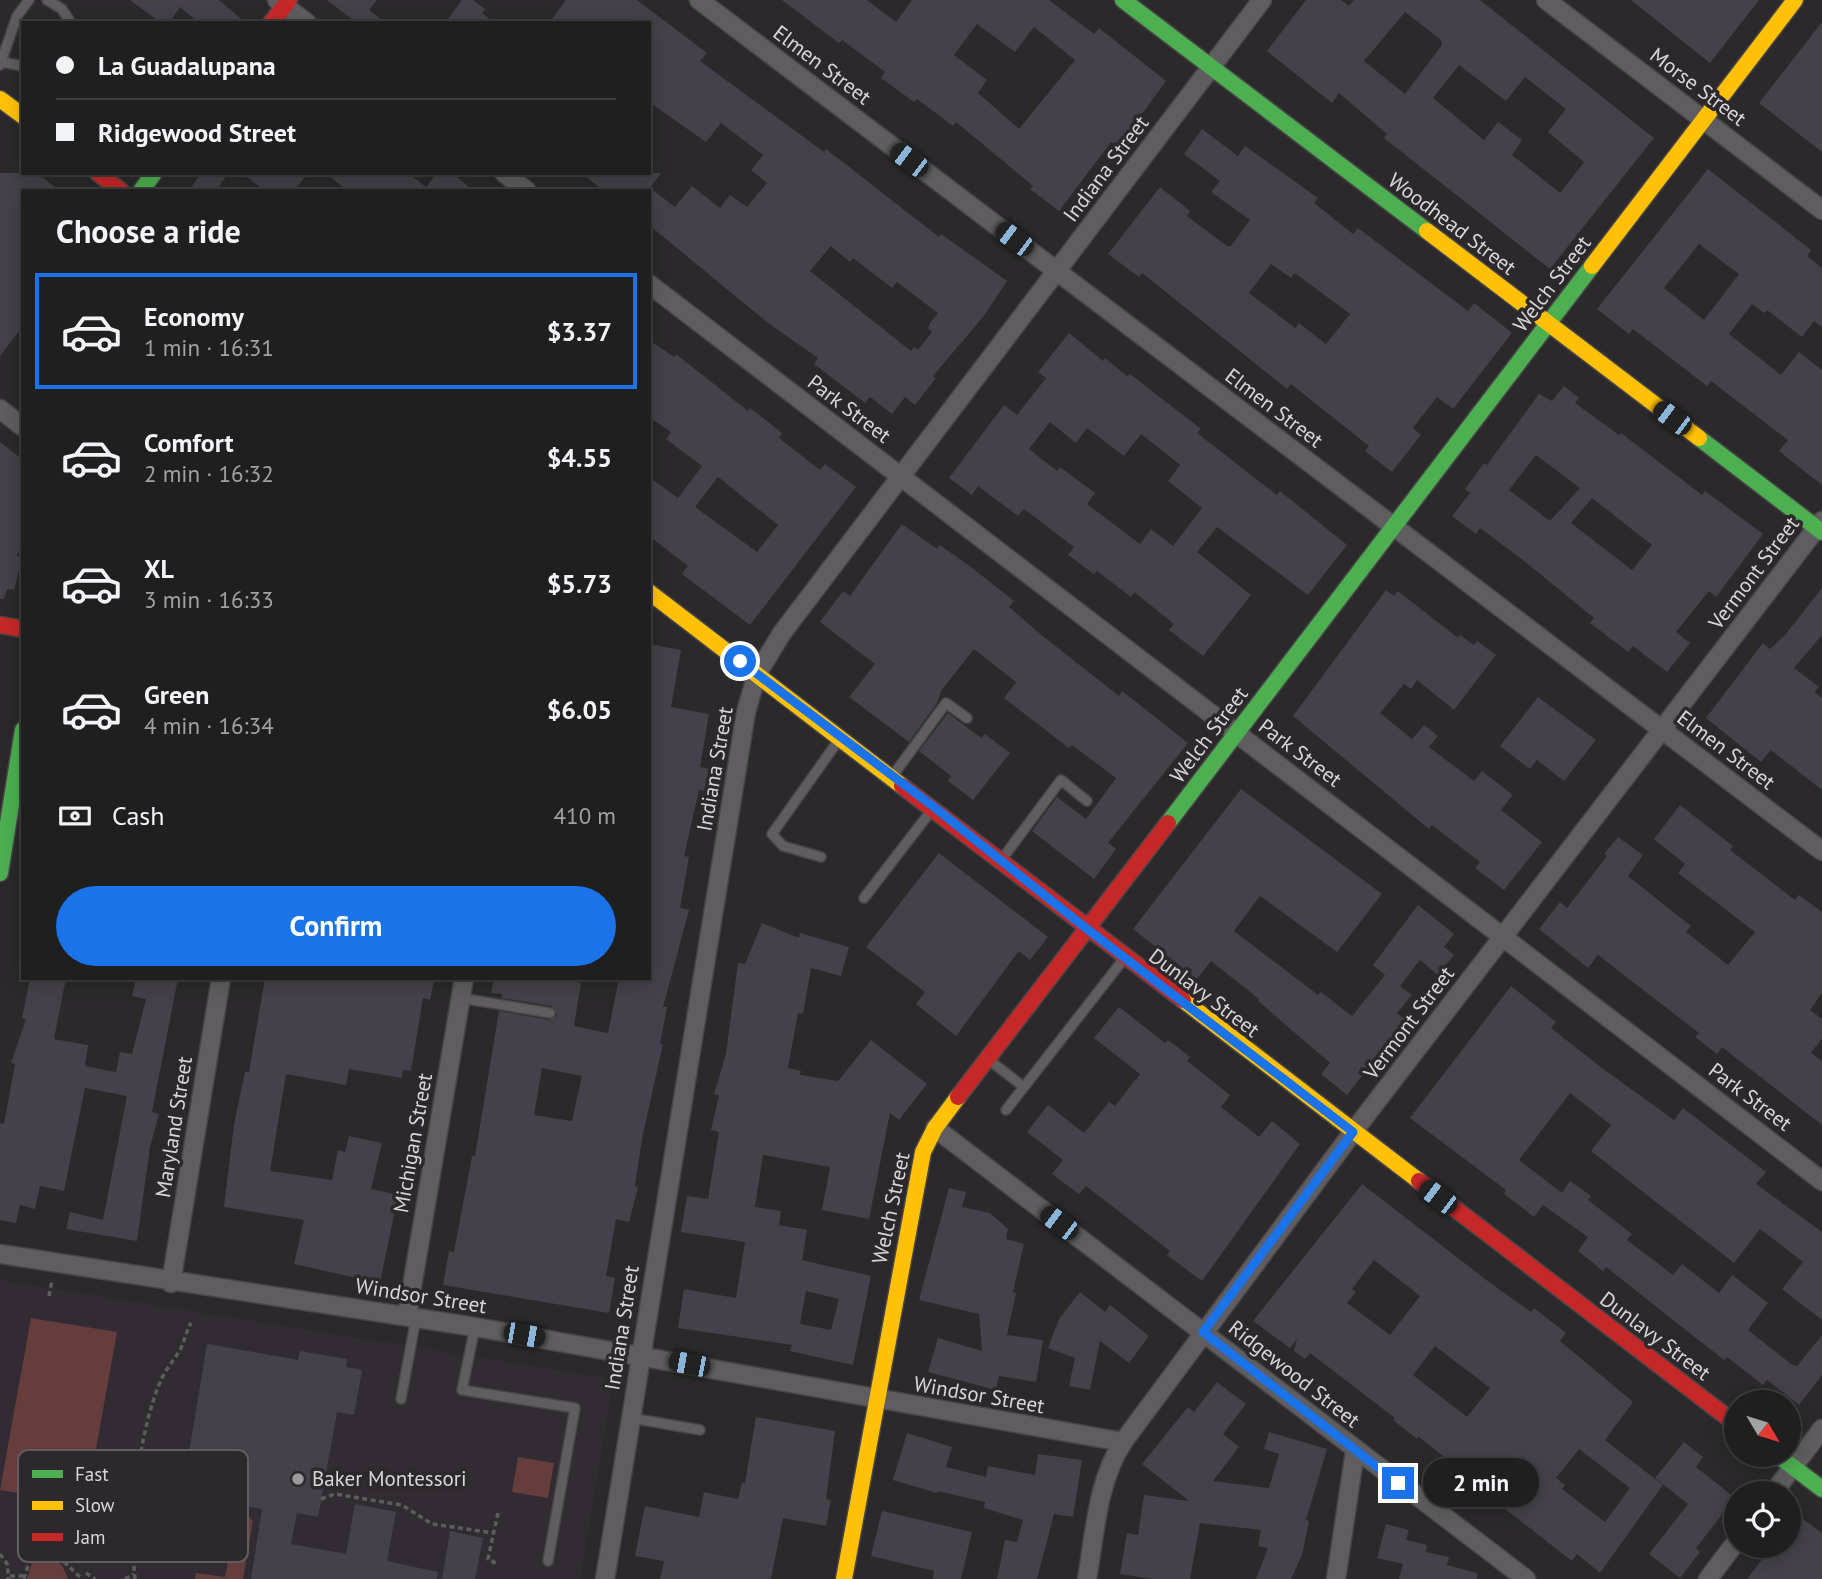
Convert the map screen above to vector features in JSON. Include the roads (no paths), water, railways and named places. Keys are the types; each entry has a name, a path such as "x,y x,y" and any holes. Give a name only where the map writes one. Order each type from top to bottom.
{"street":[{"name":"Elmen Street","path":"699,0 1822,852"},
{"name":"Woodhead Street","path":"1123,0 1548,324 1820,527"},
{"name":"Indiana Street","path":"605,1579 746,712 757,674 776,640 1262,0"},
{"name":"Morse Street","path":"1546,0 1822,210"},
{"name":"Welch Street","path":"845,1579 875,1400 918,1176 923,1152 935,1128 1795,0"},
{"path":"272,21 284,2 305,21"},
{"path":"0,99 21,115"},
{"path":"101,175 118,189"},
{"path":"507,175 524,189"},
{"name":"Park Street","path":"651,287 1822,1181"},
{"path":"0,409 21,425"},
{"name":"Vermont Street","path":"1087,1579 1102,1489 1110,1462 1123,1442 1353,1132 1820,527"},
{"name":"Dunlavy Street","path":"651,594 934,807 1124,958 1724,1414"},
{"path":"0,625 21,629"},
{"path":"0,873 21,742"},
{"name":"Maryland Street","path":"171,1283 221,980"},
{"name":"Michigan Street","path":"411,1317 464,980"},
{"name":"Ridgewood Street","path":"935,1128 1526,1579"},
{"name":"Windsor Street","path":"0,1254 171,1283 475,1327 1123,1442"},
{"path":"1801,1457 1822,1429"},
{"path":"1336,1579 1355,1451"},
{"path":"1782,1481 1793,1467 1822,1489"},
{"path":"1708,1579 1724,1558"}],"lane":[{"path":"21,66 1,64 16,16 29,0"},
{"path":"47,0 62,9 70,21"},
{"path":"893,776 946,703 967,718"},
{"path":"821,857 783,846 772,834 841,736"},
{"path":"1001,860 1060,780 1087,801"},
{"path":"864,898 934,807"},
{"path":"1006,1110 1124,958"},
{"path":"461,998 550,1013"},
{"path":"988,1059 1024,1087"},
{"path":"401,1399 411,1317"},
{"path":"475,1327 462,1390 576,1408 548,1561"},
{"path":"631,1418 700,1430"}],"place":[{"name":"Baker Montessori","path":"298,1479"}]}
